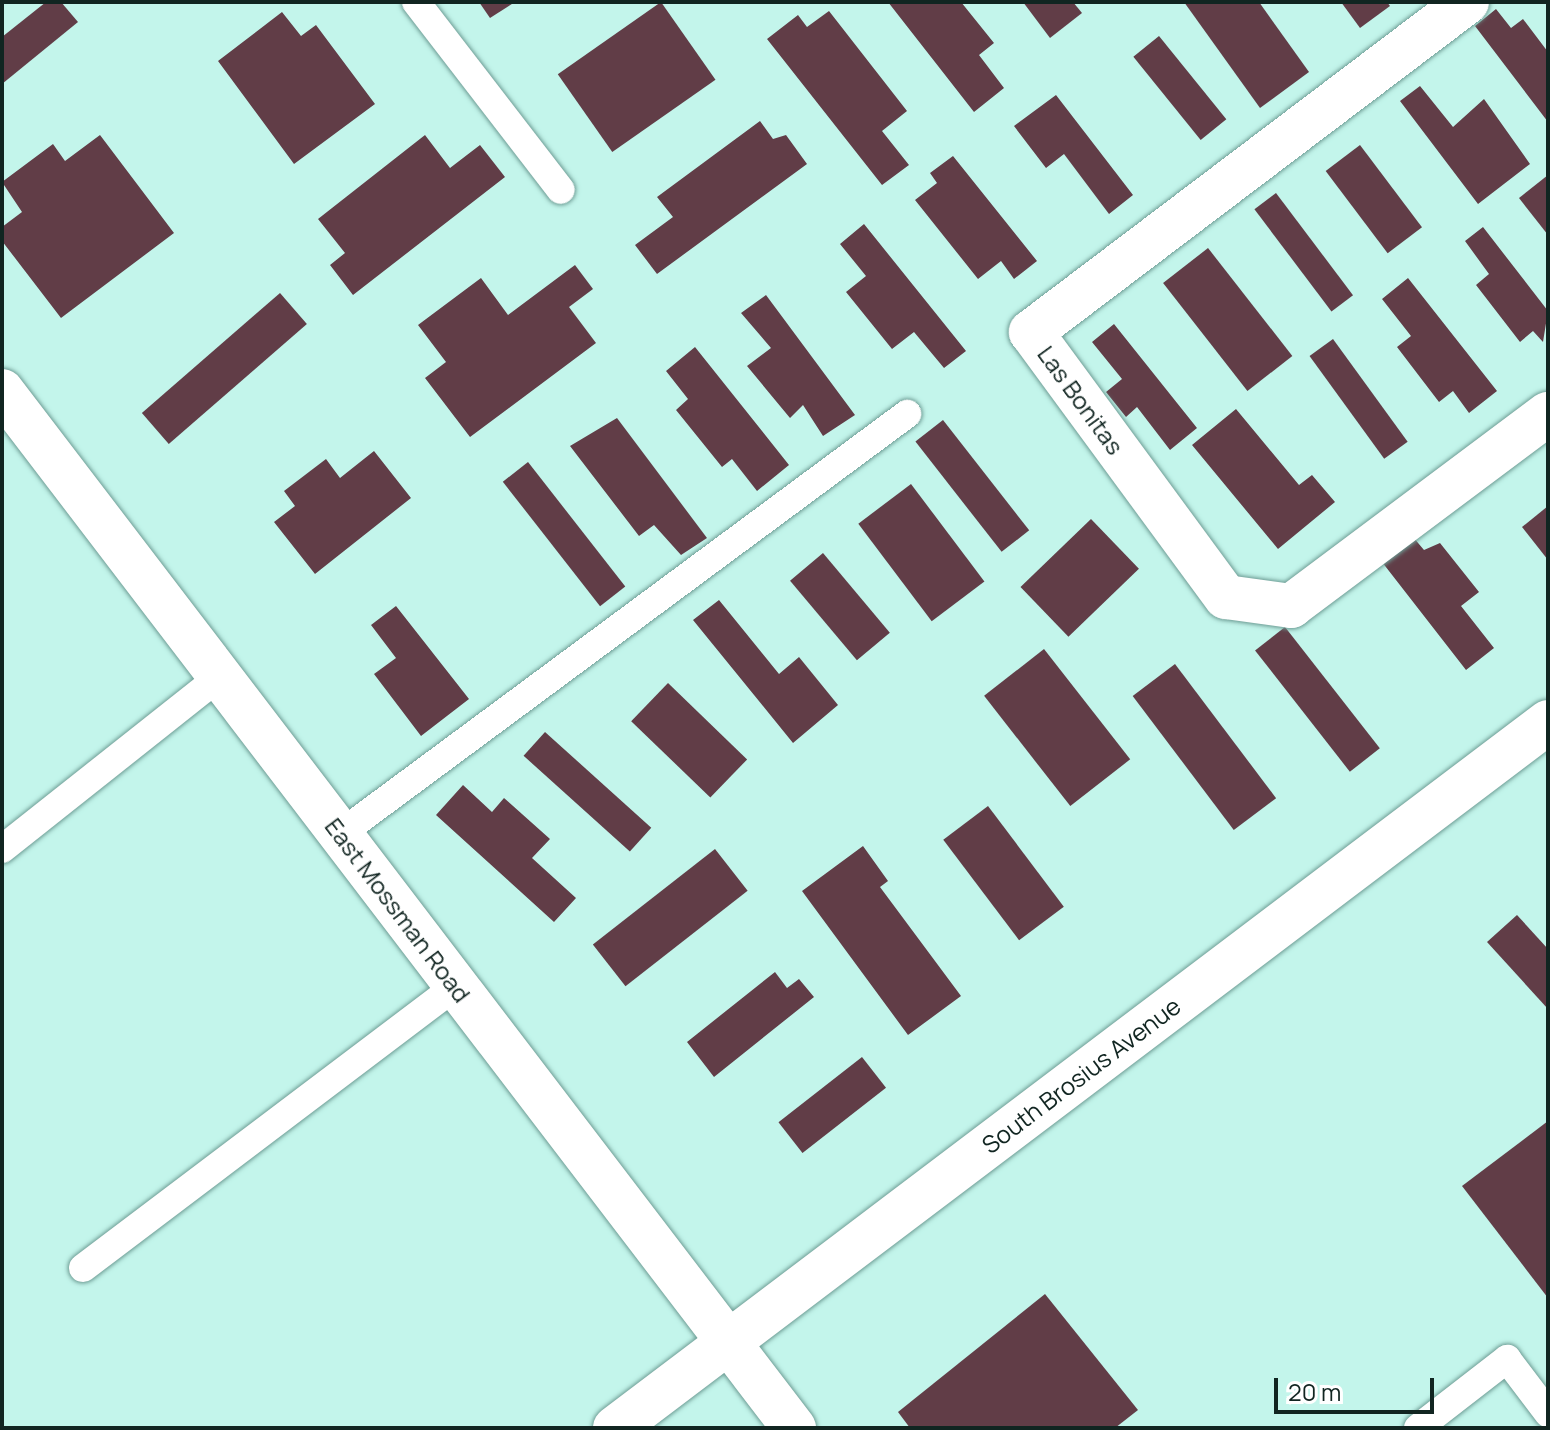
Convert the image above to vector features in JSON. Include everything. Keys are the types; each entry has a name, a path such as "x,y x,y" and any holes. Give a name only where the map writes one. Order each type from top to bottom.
{"street":[{"name":"Las Bonitas","path":"1467,2 1031,332 1226,597 1291,606 1548,414"},
{"name":"East Mossman Road","path":"5,403 220,676 794,1428"},
{"name":"South Brosius Avenue","path":"615,1428 1548,722"}],"lane":[{"path":"416,2 561,190"},
{"path":"340,834 907,414"},
{"path":"2,849 220,676"},
{"path":"83,1268 457,985"},
{"path":"1418,1428 1507,1359 1548,1413"}],"building":[{"path":"46,2 61,2 78,22 2,84 2,37"},
{"path":"479,2 515,2 490,18"},
{"path":"661,2 715,80 612,152 558,74"},
{"path":"888,2 961,2 994,43 979,55 1004,88 974,112"},
{"path":"1023,2 1073,2 1082,13 1050,38"},
{"path":"1184,2 1259,2 1309,72 1260,108"},
{"path":"1341,2 1387,2 1390,6 1360,28"},
{"path":"1496,9 1511,28 1523,19 1548,52 1548,122 1475,26"},
{"path":"829,11 907,111 882,131 909,165 882,185 767,39 798,15 807,27"},
{"path":"282,12 301,36 316,25 375,104 294,164 218,61"},
{"path":"1159,36 1226,119 1201,140 1133,57"},
{"path":"1420,86 1453,127 1484,99 1530,164 1478,204 1400,101"},
{"path":"1056,95 1133,195 1109,214 1064,154 1046,168 1014,126"},
{"path":"760,121 773,139 786,135 807,164 657,274 635,245 673,217 657,197"},
{"path":"100,135 174,233 61,318 2,241 2,227 22,212 2,182 53,144 65,161"},
{"path":"425,135 450,168 480,145 505,177 353,295 330,265 345,253 318,219"},
{"path":"1360,145 1422,227 1388,253 1326,171"},
{"path":"953,156 1037,261 1014,279 1001,261 978,279 915,200 937,183 930,173"},
{"path":"1548,175 1548,235 1519,198"},
{"path":"1276,193 1353,295 1331,311 1254,209"},
{"path":"864,224 966,351 944,368 914,332 892,349 846,292 866,276 840,244"},
{"path":"1483,227 1548,311 1543,342 1533,331 1520,342 1476,285 1489,274 1465,241"},
{"path":"1208,248 1292,356 1247,391 1163,283"},
{"path":"575,265 593,289 569,307 596,343 470,437 425,378 446,362 418,325 481,278 508,315"},
{"path":"1408,278 1497,391 1469,413 1453,391 1439,402 1397,347 1411,336 1382,299"},
{"path":"280,293 307,324 169,444 142,413"},
{"path":"766,295 855,415 823,436 803,405 790,418 747,366 771,348 741,313"},
{"path":"1114,324 1197,428 1170,450 1137,407 1126,417 1106,392 1122,379 1092,342"},
{"path":"1333,339 1408,442 1384,459 1310,356"},
{"path":"695,347 789,465 757,491 732,459 722,467 676,410 688,399 666,371"},
{"path":"1236,409 1299,485 1312,475 1335,502 1278,549 1192,445"},
{"path":"617,418 707,538 681,555 654,525 639,536 570,446"},
{"path":"943,420 1029,530 1002,552 915,442"},
{"path":"374,451 411,498 315,574 274,522 295,506 284,491 326,459 340,478"},
{"path":"528,462 625,587 600,606 503,482"},
{"path":"911,484 984,581 932,621 858,524"},
{"path":"1548,506 1548,560 1522,527"},
{"path":"1091,519 1139,569 1068,637 1021,587"},
{"path":"1413,537 1424,550 1440,543 1479,592 1461,606 1494,648 1466,670 1382,562"},
{"path":"823,553 890,633 857,660 790,581"},
{"path":"719,600 779,674 799,657 838,705 793,743 693,620"},
{"path":"396,606 469,699 421,736 374,674 396,658 371,625"},
{"path":"1285,627 1380,748 1350,772 1255,650"},
{"path":"1044,649 1130,759 1070,806 984,696"},
{"path":"1175,664 1276,798 1234,830 1133,696"},
{"path":"668,683 747,759 710,798 631,721"},
{"path":"545,732 651,828 630,851 524,756"},
{"path":"463,785 492,812 504,798 550,839 532,858 576,898 554,922 436,815"},
{"path":"988,806 1064,907 1019,940 943,840"},
{"path":"863,846 888,881 880,887 961,996 908,1035 802,891"},
{"path":"715,849 748,891 625,986 593,944"},
{"path":"1517,915 1548,949 1548,1009 1487,942"},
{"path":"775,972 787,988 799,979 814,997 714,1077 687,1042"},
{"path":"862,1057 886,1088 802,1153 778,1122"},
{"path":"1548,1121 1548,1298 1462,1186"},
{"path":"1045,1294 1138,1410 1115,1428 910,1428 898,1412"}]}
